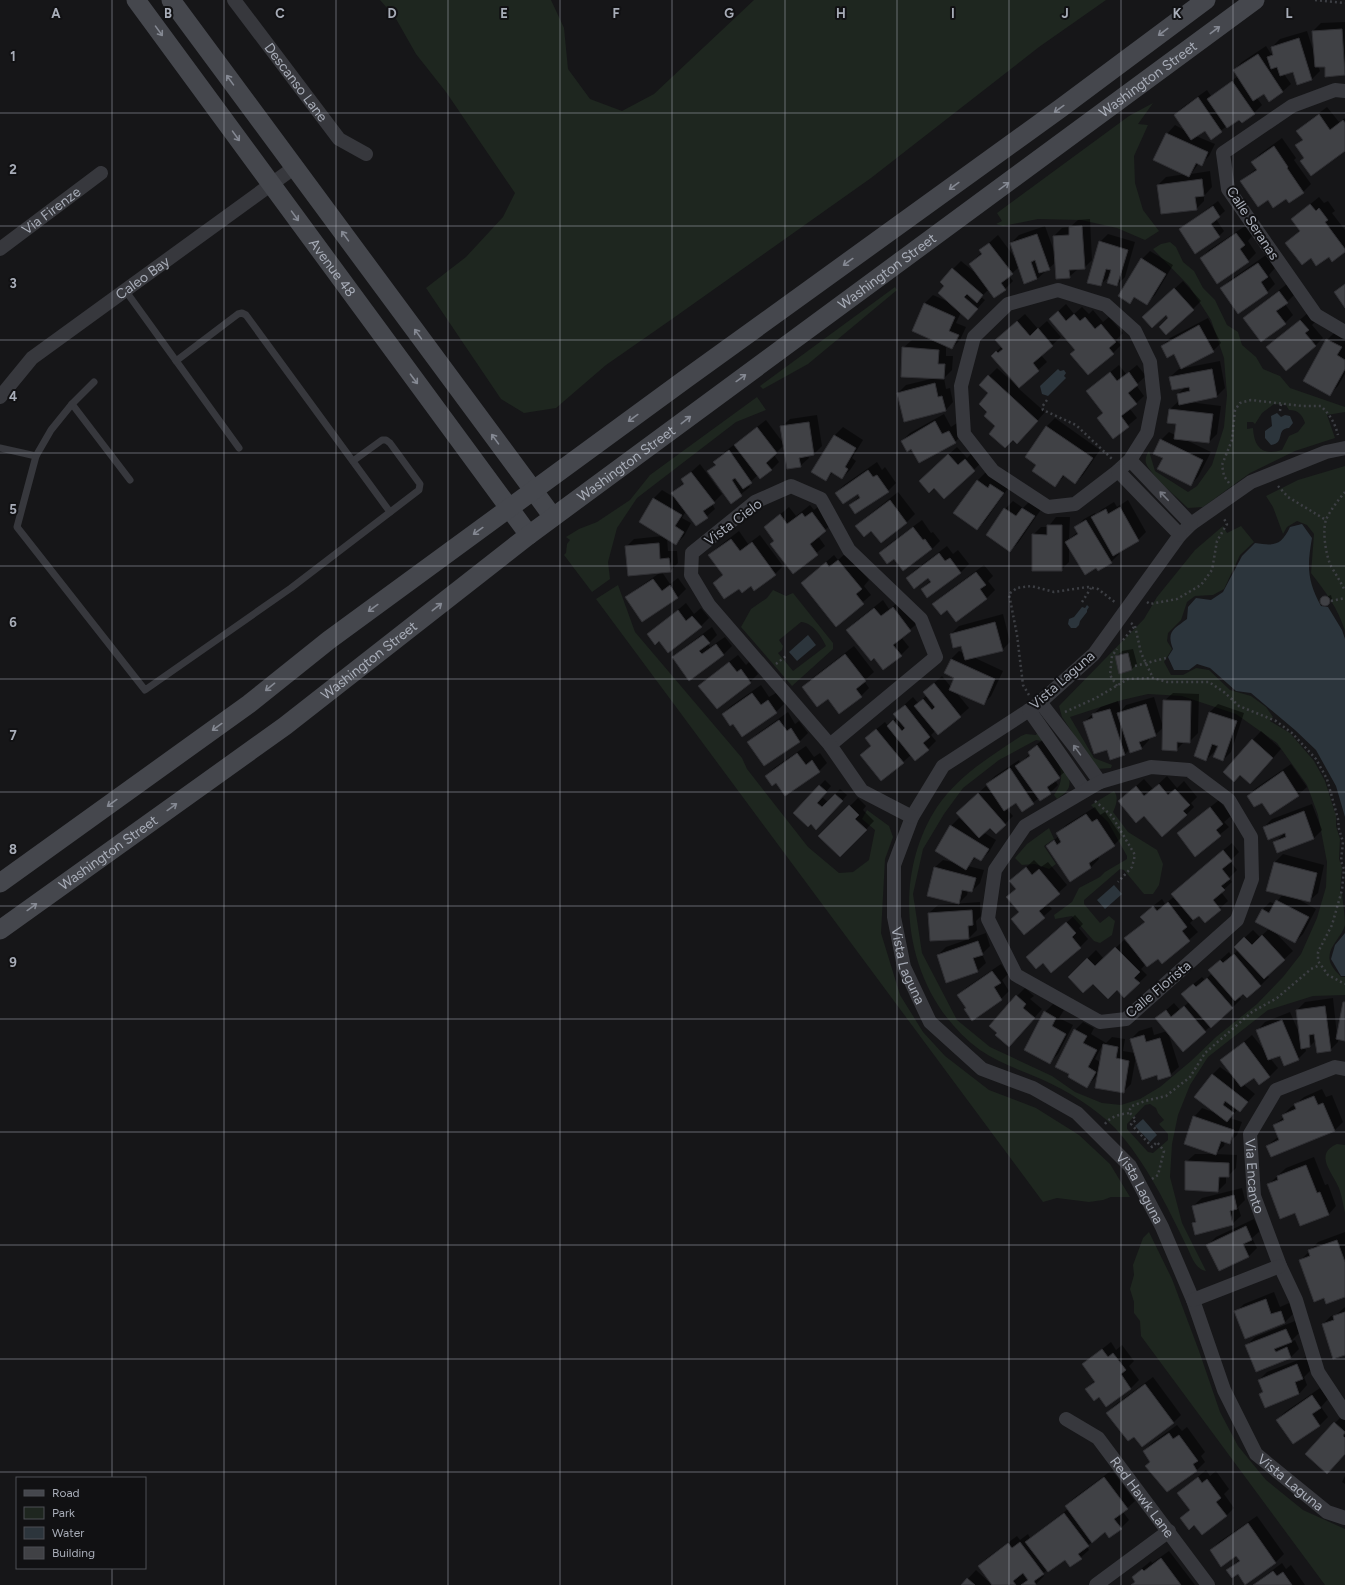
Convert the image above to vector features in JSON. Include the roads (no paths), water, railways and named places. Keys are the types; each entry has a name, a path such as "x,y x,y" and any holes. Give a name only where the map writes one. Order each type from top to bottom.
{"main road":[{"name":"Avenue 48","path":"136,0 529,535"},
{"name":"Avenue 48","path":"171,0 553,518"},
{"name":"Washington Street","path":"0,884 249,704 329,640 533,490 1061,108 1206,0"},
{"name":"Washington Street","path":"0,930 285,726 529,535 1255,0"}],"street":[{"name":"Descanso Lane","path":"234,0 339,139 366,154"},
{"name":"Calle Seranas","path":"1345,91 1335,90 1292,106 1223,153 1228,189 1316,315 1345,332"},
{"name":"Caleo Bay","path":"0,398 32,358 295,167"},
{"name":"Via Firenze","path":"0,248 101,173"},
{"path":"1058,290 1106,305 1135,331 1150,362 1154,398 1147,433 1123,467 1075,504 1048,507 993,471 964,434 961,386 974,337 1008,304 1058,290"},
{"name":"Vista Laguna","path":"1343,448 1326,452 1252,482 1191,524 1180,535 1094,654 1036,705 943,766 912,817 894,865 894,917 904,967 930,1022 982,1069 1033,1088 1077,1113 1130,1166 1162,1227 1193,1300 1224,1390 1256,1454 1327,1512 1345,1518"},
{"path":"1123,467 1191,524"},
{"path":"1123,467 1180,535"},
{"name":"Vista Cielo","path":"830,745 936,657 922,619 849,550 821,499 791,486 755,502 692,553 691,575 709,605 830,745 862,791 912,817"},
{"path":"1036,705 1051,717 1100,782"},
{"path":"1036,705 1085,790"},
{"name":"Calle Florista","path":"1151,767 1189,770 1229,800 1251,837 1252,879 1237,920 1126,1019 1100,1022 1016,975 988,919 995,870 1025,826 1085,790 1100,782 1151,767"},
{"name":"Via Encanto","path":"1345,1069 1335,1067 1276,1090 1250,1134 1254,1196 1280,1266 1296,1300 1318,1372 1345,1413"},
{"path":"1193,1300 1280,1266"},
{"name":"Red Hawk Lane","path":"1066,1419 1098,1438 1208,1585"},
{"path":"1096,1585 1169,1531"}],"lane":[{"path":"125,290 239,448"},
{"path":"176,361 238,314 242,313 246,315 390,512"},
{"path":"94,382 72,404 51,430 36,456 17,527 145,690 291,588 420,490 420,484 416,478 390,443 386,440 382,440 353,461"},
{"path":"72,404 130,480"},
{"path":"0,448 36,456"}],"water":[{"path":"1058,369 1060,371 1064,370 1066,373 1064,376 1066,378 1048,396 1042,394 1040,386"},
{"path":"1277,413 1281,417 1285,415 1290,416 1293,423 1289,428 1282,431 1280,439 1276,444 1271,445 1265,438 1265,431 1272,426 1271,416"},
{"path":"1302,524 1312,538 1309,557 1309,573 1316,597 1321,606 1328,607 1342,630 1345,639 1345,817 1336,786 1316,750 1295,730 1251,693 1236,691 1210,668 1197,664 1189,670 1174,670 1168,657 1173,649 1170,638 1172,631 1187,619 1188,607 1196,598 1211,600 1223,592 1242,556 1255,543 1276,543 1283,538 1290,527"},
{"path":"1087,605 1089,607 1087,612 1080,621 1079,625 1076,628 1071,628 1068,624 1069,619 1074,617 1082,607 1085,608"},
{"path":"808,635 816,645 797,661 789,652"},
{"path":"1114,885 1122,894 1105,909 1097,900"},
{"path":"1345,933 1345,976 1341,976 1331,959 1335,945"},
{"path":"1143,1119 1157,1135 1150,1142 1135,1126"}]}
